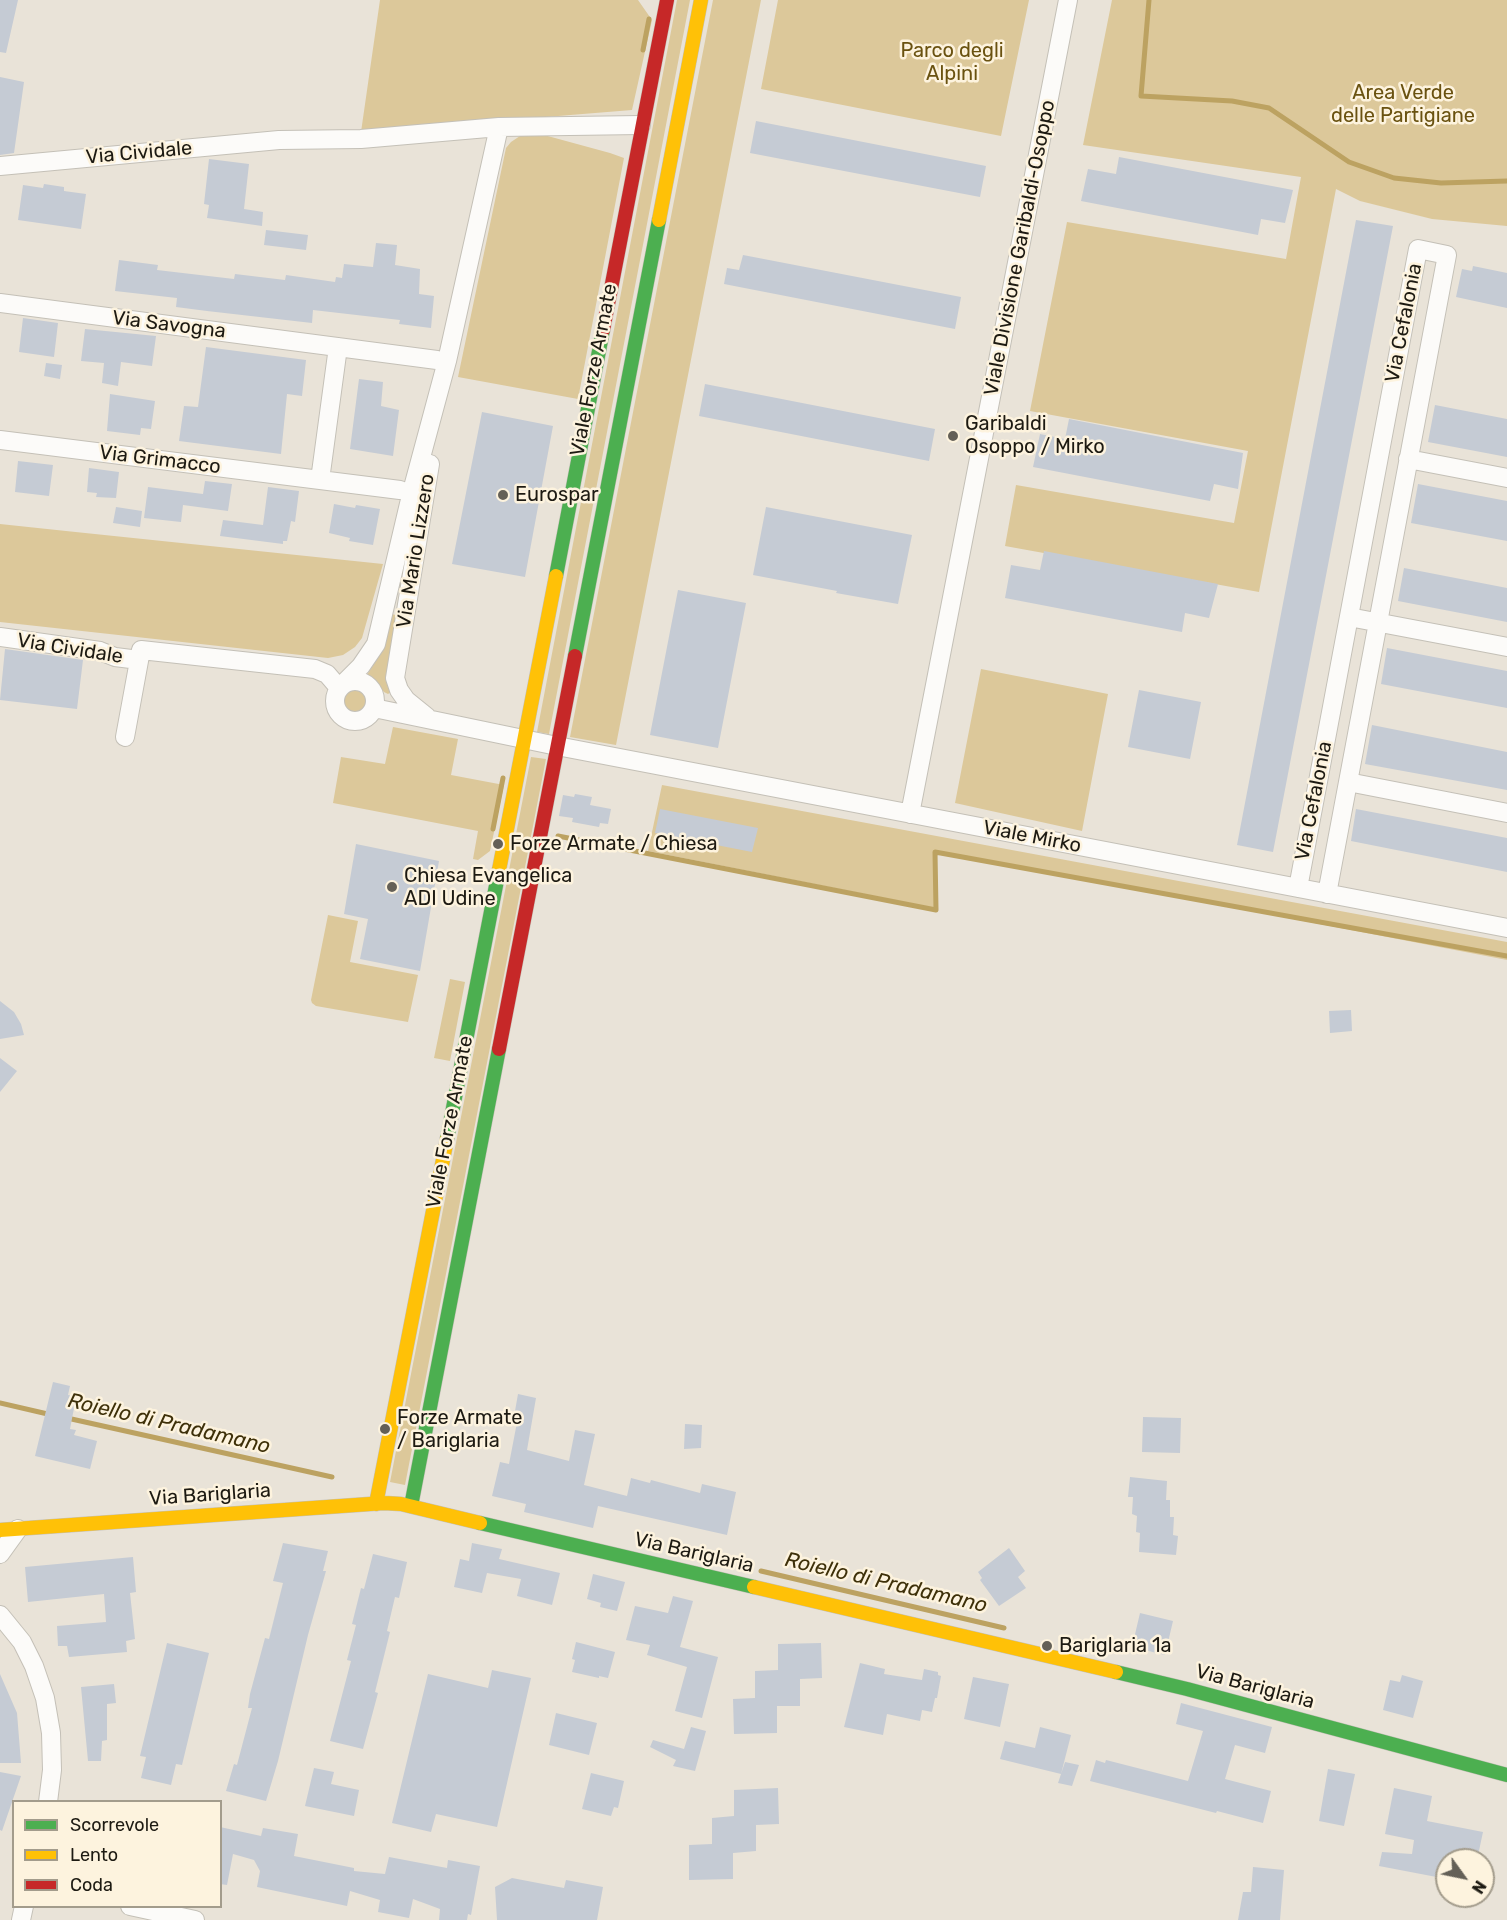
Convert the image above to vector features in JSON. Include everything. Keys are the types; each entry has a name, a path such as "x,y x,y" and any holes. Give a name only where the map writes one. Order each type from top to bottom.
{"street":[{"name":"Viale Forze Armate","path":"376,1503 667,0"},
{"name":"Viale Forze Armate","path":"689,57 687,36 694,0"},
{"name":"Viale Forze Armate","path":"411,1506 701,0"},
{"name":"Viale Divisione Garibaldi-Osoppo","path":"910,814 1068,0"},
{"path":"499,127 641,125"},
{"name":"Via Cividale","path":"0,166 279,140 361,140 499,127"},
{"name":"Via Mario Lizzero","path":"341,686 366,659 376,644 499,127"},
{"name":"Via Cefalonia","path":"1298,888 1418,249 1447,255 1327,894"},
{"name":"Via Savogna","path":"0,303 442,360"},
{"path":"320,480 338,347"},
{"name":"Via Mario Lizzero","path":"437,722 411,706 399,690 395,678 442,360"},
{"name":"Via Grimacco","path":"0,440 400,490"},
{"path":"1408,459 1507,478"},
{"path":"1349,617 1507,647"},
{"name":"Via Cividale","path":"0,637 100,651 115,657 139,660"},
{"path":"125,736 141,650 315,669 327,674 341,686"},
{"path":"353,680 366,683 375,695 374,708 367,718 355,721 344,718 336,707 335,701 341,686 353,680"},
{"name":"Via Mario Lizzero","path":"374,708 524,740"},
{"path":"524,740 557,746"},
{"name":"Viale Mirko","path":"557,746 1507,928"},
{"path":"1348,782 1507,813"},
{"name":"Via Bariglaria","path":"9,1530 272,1509 376,1503 411,1506 1187,1689 1507,1775"},
{"path":"0,1554 9,1530"},
{"path":"0,1615 22,1642 34,1666 45,1698 51,1733 52,1770 48,1800"},
{"path":"139,1908 195,1920"}],"green space":[{"path":"380,0 638,0 652,20 632,110 361,132"},
{"path":"677,0 690,0 549,734 537,732"},
{"path":"713,0 761,0 616,745 570,737"},
{"name":"Parco degli Alpini","path":"778,0 1029,0 1001,136 761,89"},
{"name":"Area Verde delle Partigiane","path":"1112,0 1507,0 1507,226 1432,219 1360,201 1336,189 1259,592 1005,546 1016,485 1234,523 1248,451 1030,411 1067,222 1286,259 1301,177 1083,145"},
{"path":"533,132 624,158 578,399 458,377 506,148 523,134"},
{"path":"0,524 383,564 362,638 355,647 343,655 328,658 0,622"},
{"path":"391,614 401,616 391,692 388,694 367,675 380,654"},
{"path":"981,669 1108,694 1082,831 955,803"},
{"path":"355,687 365,691 369,701 365,711 355,715 345,711 341,701 345,691"},
{"path":"393,727 458,739 451,775 504,785 490,851 478,860 473,859 478,831 333,803 341,757 385,764"},
{"path":"531,757 546,759 405,1485 390,1482"},
{"path":"662,785 1507,942 1507,960 934,850 935,908 648,851"},
{"path":"328,915 358,921 350,962 418,975 408,1022 316,1006 312,1003"},
{"path":"450,979 465,982 450,1061 434,1058"}],"building":[{"path":"0,0 18,0 6,53 0,52"},
{"path":"0,77 24,82 14,153 0,155"},
{"path":"756,121 986,166 980,197 750,153"},
{"path":"1119,157 1293,190 1285,223 1261,219 1258,235 1081,201 1088,169 1116,174"},
{"path":"209,159 249,164 244,209 263,212 262,226 207,218 209,205 204,204"},
{"path":"44,184 64,187 64,191 86,194 81,229 18,220 23,185 43,188"},
{"path":"1356,220 1393,226 1273,852 1237,845"},
{"path":"266,230 308,235 306,250 264,245"},
{"path":"376,243 397,245 395,265 420,269 419,294 434,296 431,328 399,324 400,320 313,310 312,323 207,311 176,307 177,298 115,291 119,260 158,265 157,270 234,279 235,274 285,280 286,275 335,282 336,277 342,278 344,264 373,267"},
{"path":"743,255 961,297 955,329 724,284 727,268 739,270"},
{"path":"1473,266 1507,273 1507,308 1456,297 1462,269 1472,271"},
{"path":"23,318 58,323 54,357 19,352"},
{"path":"85,329 156,336 152,366 121,362 118,386 102,383 104,363 81,361"},
{"path":"206,347 306,360 302,396 287,394 281,454 179,441 184,406 198,407"},
{"path":"46,363 62,365 60,379 44,376"},
{"path":"359,379 383,382 381,406 399,410 393,456 350,449"},
{"path":"705,384 935,429 929,461 699,416"},
{"path":"110,394 155,401 151,429 141,428 140,435 107,431"},
{"path":"1435,405 1507,419 1507,457 1428,442"},
{"name":"Eurospar","path":"482,412 553,426 525,577 452,564"},
{"path":"1069,419 1243,453 1238,489 1214,484 1210,501 1033,467 1040,434 1065,439"},
{"path":"18,461 53,465 49,496 15,492"},
{"path":"89,468 119,472 116,498 96,497 97,493 87,492"},
{"path":"205,481 232,484 228,511 183,505 181,522 144,518 148,487 203,494"},
{"path":"1418,484 1507,501 1507,541 1411,523"},
{"path":"268,487 299,491 295,522 291,521 287,541 283,541 283,544 220,536 223,520 263,525"},
{"path":"334,504 380,509 373,545 349,541 350,538 329,533"},
{"path":"116,507 142,511 140,527 113,523"},
{"path":"766,507 912,535 898,604 753,575"},
{"path":"1044,551 1218,584 1209,618 1185,613 1182,632 1005,598 1011,565 1040,570"},
{"path":"1404,568 1507,588 1507,622 1398,601"},
{"path":"678,590 746,603 718,748 650,735"},
{"path":"1387,648 1507,671 1507,708 1381,684"},
{"path":"5,649 83,660 77,709 0,700"},
{"path":"1139,690 1201,702 1190,759 1128,747"},
{"path":"1372,725 1507,752 1507,790 1365,764"},
{"path":"575,794 592,797 590,805 611,809 608,824 600,823 599,827 572,822 573,818 559,816 563,795 574,797"},
{"path":"660,809 758,828 752,852 655,833"},
{"path":"1356,809 1507,838 1507,872 1351,841"},
{"name":"Chiesa Evangelica ADI Udine","path":"356,844 439,861 420,971 360,959 368,919 344,914"},
{"path":"0,1001 14,1012 24,1035 0,1039"},
{"path":"1351,1010 1352,1031 1330,1033 1329,1011"},
{"path":"0,1058 17,1071 0,1092"},
{"path":"53,1382 70,1386 68,1395 73,1396 71,1403 75,1403 70,1429 76,1430 74,1435 97,1441 90,1469 35,1456"},
{"path":"518,1394 536,1398 527,1450 569,1461 575,1430 595,1434 584,1485 627,1496 631,1478 650,1483 651,1480 700,1493 702,1484 736,1492 727,1535 598,1506 593,1528 524,1512 526,1504 492,1496 500,1462 509,1464 519,1412 515,1411"},
{"path":"1143,1417 1181,1418 1180,1453 1142,1452"},
{"path":"685,1424 702,1425 701,1448 684,1449"},
{"path":"1130,1477 1167,1481 1166,1500 1170,1500 1170,1517 1174,1517 1173,1535 1178,1536 1176,1555 1139,1552 1140,1533 1136,1532 1137,1516 1132,1514 1133,1497 1128,1497"},
{"path":"283,1543 328,1551 323,1571 326,1571 266,1801 226,1791 234,1764 237,1765 252,1708 248,1708 250,1694 265,1638 269,1639 283,1583 273,1581"},
{"path":"472,1543 502,1549 499,1559 560,1573 552,1605 517,1596 521,1579 487,1573 482,1593 454,1587 460,1559 469,1561"},
{"path":"1009,1548 1025,1571 1018,1577 1026,1588 999,1606 980,1580 982,1578 978,1572"},
{"path":"373,1554 407,1562 399,1598 395,1597 387,1631 390,1632 375,1692 378,1693 363,1749 330,1741 351,1661 347,1660 356,1625 352,1624"},
{"path":"133,1557 136,1592 130,1593 135,1639 126,1641 127,1652 69,1657 67,1646 58,1646 57,1626 106,1622 104,1594 28,1602 25,1567"},
{"path":"593,1574 625,1582 617,1611 600,1607 601,1603 587,1599"},
{"path":"673,1596 693,1601 680,1647 718,1657 702,1718 675,1711 687,1667 647,1655 650,1645 626,1640 635,1606 668,1613"},
{"path":"1140,1613 1173,1621 1165,1655 1132,1647"},
{"path":"576,1642 615,1652 608,1678 572,1672"},
{"path":"167,1643 209,1653 182,1765 176,1764 171,1785 141,1778 146,1757 140,1756"},
{"path":"821,1643 822,1678 800,1679 800,1706 777,1706 777,1733 734,1734 733,1699 755,1698 755,1671 778,1670 778,1644"},
{"path":"860,1663 885,1669 884,1674 922,1680 924,1669 938,1672 941,1676 932,1712 922,1710 920,1721 887,1714 883,1735 844,1727"},
{"path":"492,1670 531,1678 497,1827 436,1814 431,1832 392,1823 428,1674 488,1688"},
{"path":"0,1674 17,1713 21,1763 0,1763"},
{"path":"1402,1675 1423,1681 1413,1718 1383,1710 1390,1680 1400,1682"},
{"path":"973,1677 1009,1684 1000,1727 964,1719"},
{"path":"114,1684 116,1703 107,1704 107,1740 102,1741 101,1761 88,1761 81,1687"},
{"path":"1181,1703 1272,1727 1265,1753 1235,1745 1225,1779 1271,1791 1263,1823 1090,1781 1096,1760 1105,1763 1106,1760 1188,1781 1203,1731 1176,1724"},
{"path":"556,1713 597,1723 589,1755 549,1745"},
{"path":"691,1727 706,1731 695,1771 673,1766 676,1760 650,1747 653,1740 684,1749"},
{"path":"1040,1727 1071,1735 1061,1774 1000,1759 1005,1741 1035,1748"},
{"path":"1065,1762 1079,1765 1072,1786 1058,1783"},
{"path":"314,1768 334,1772 331,1784 359,1790 354,1816 305,1806"},
{"path":"1328,1769 1355,1774 1344,1826 1319,1821"},
{"path":"0,1772 21,1776 2,1831 0,1830"},
{"path":"591,1773 624,1781 618,1808 614,1807 611,1816 582,1809"},
{"path":"778,1788 779,1824 756,1825 756,1851 733,1853 733,1879 689,1880 689,1845 712,1844 712,1818 734,1816 734,1790"},
{"path":"1394,1788 1432,1796 1427,1821 1483,1832 1480,1848 1435,1848 1435,1877 1379,1866 1382,1852 1412,1854 1414,1840 1385,1834"},
{"path":"222,1827 261,1836 263,1828 298,1834 294,1856 354,1868 354,1871 385,1874 389,1857 447,1868 448,1860 480,1866 471,1915 468,1914 467,1920 439,1920 440,1909 413,1899 409,1918 378,1912 380,1900 350,1891 347,1906 257,1887 260,1871 254,1860 233,1854 227,1885 222,1884"},
{"path":"1253,1867 1284,1870 1280,1920 1238,1920 1243,1892 1251,1892"},
{"path":"512,1878 564,1888 566,1880 603,1887 597,1920 497,1920 495,1887"}],"waterway":[{"path":"1149,0 1141,96 1232,101 1269,108 1349,162 1394,178 1441,183 1507,181"},
{"path":"643,50 649,19"},
{"path":"493,829 503,778"},
{"path":"558,836 936,910 935,852 1507,956"},
{"name":"Roiello di Pradamano","path":"0,1403 52,1415"},
{"name":"Roiello di Pradamano","path":"67,1418 332,1477"},
{"name":"Roiello di Pradamano","path":"761,1571 1004,1628"}],"traffic: fast":[{"path":"575,656 659,220"},
{"path":"556,576 603,330"},
{"path":"447,1139 499,870"},
{"path":"411,1506 499,1049"},
{"path":"480,1523 754,1587"},
{"path":"1116,1672 1507,1775"}],"traffic: slow":[{"path":"659,220 701,0"},
{"path":"499,870 556,576"},
{"path":"376,1504 447,1139"},
{"path":"0,1530 384,1503 401,1504 480,1523"},
{"path":"754,1587 1116,1672"}],"traffic: jam":[{"path":"603,330 667,0"},
{"path":"499,1049 575,656"}],"place":[{"name":"Garibaldi Osoppo / Mirko","path":"953,436"},
{"name":"Eurospar","path":"503,495"},
{"name":"Forze Armate / Chiesa","path":"498,844"},
{"name":"Chiesa Evangelica ADI Udine","path":"392,887"},
{"name":"Forze Armate / Bariglaria","path":"385,1429"},
{"name":"Bariglaria 1a","path":"1047,1646"}]}
